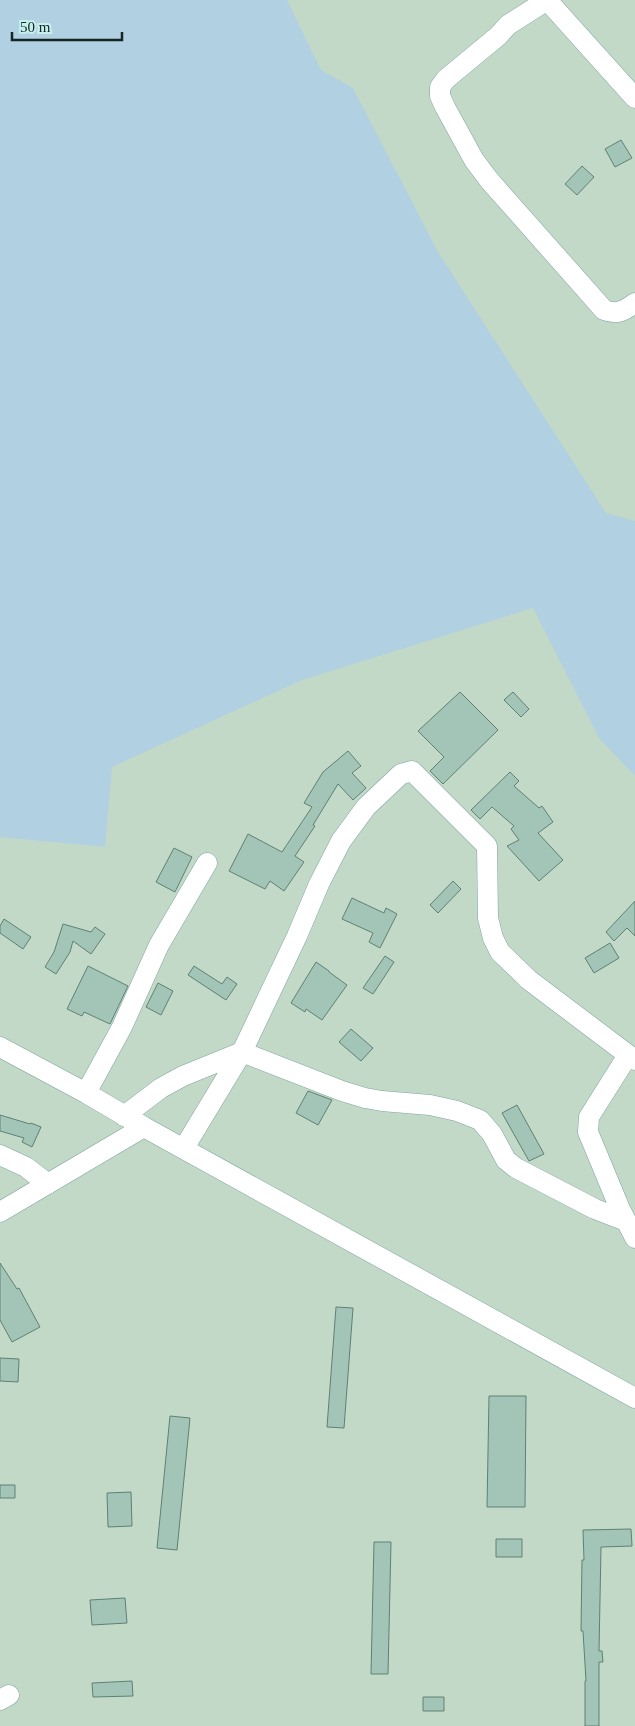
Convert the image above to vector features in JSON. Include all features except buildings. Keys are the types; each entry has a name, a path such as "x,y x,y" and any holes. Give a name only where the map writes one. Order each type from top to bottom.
{"street":[{"path":"635,98 547,0 508,25 498,36 446,79 440,87 440,96 444,108 474,160 488,180 604,310 619,313 635,303"},
{"path":"184,1148 242,1052 341,840 366,808 380,794 401,774 412,771 487,846 488,918 493,938 500,952 529,980 632,1058 589,1117 588,1132 631,1229"},
{"path":"86,1093 122,1027 159,945 207,863"},
{"path":"0,1047 635,1398"},
{"path":"124,1116 161,1088 183,1076 242,1052 342,1091 365,1098 430,1105 457,1111 480,1120 492,1134 506,1160 516,1168 595,1208 631,1229"},
{"path":"0,1212 144,1127"},
{"path":"0,1155 26,1167 48,1184"}],"green space":[{"path":"0,0 635,0 635,1726 0,1726"}],"water":[{"path":"0,0 287,0 321,70 353,88 438,252 606,513 635,521 635,776 599,738 533,608 302,680 112,767 105,847 0,837"}]}
